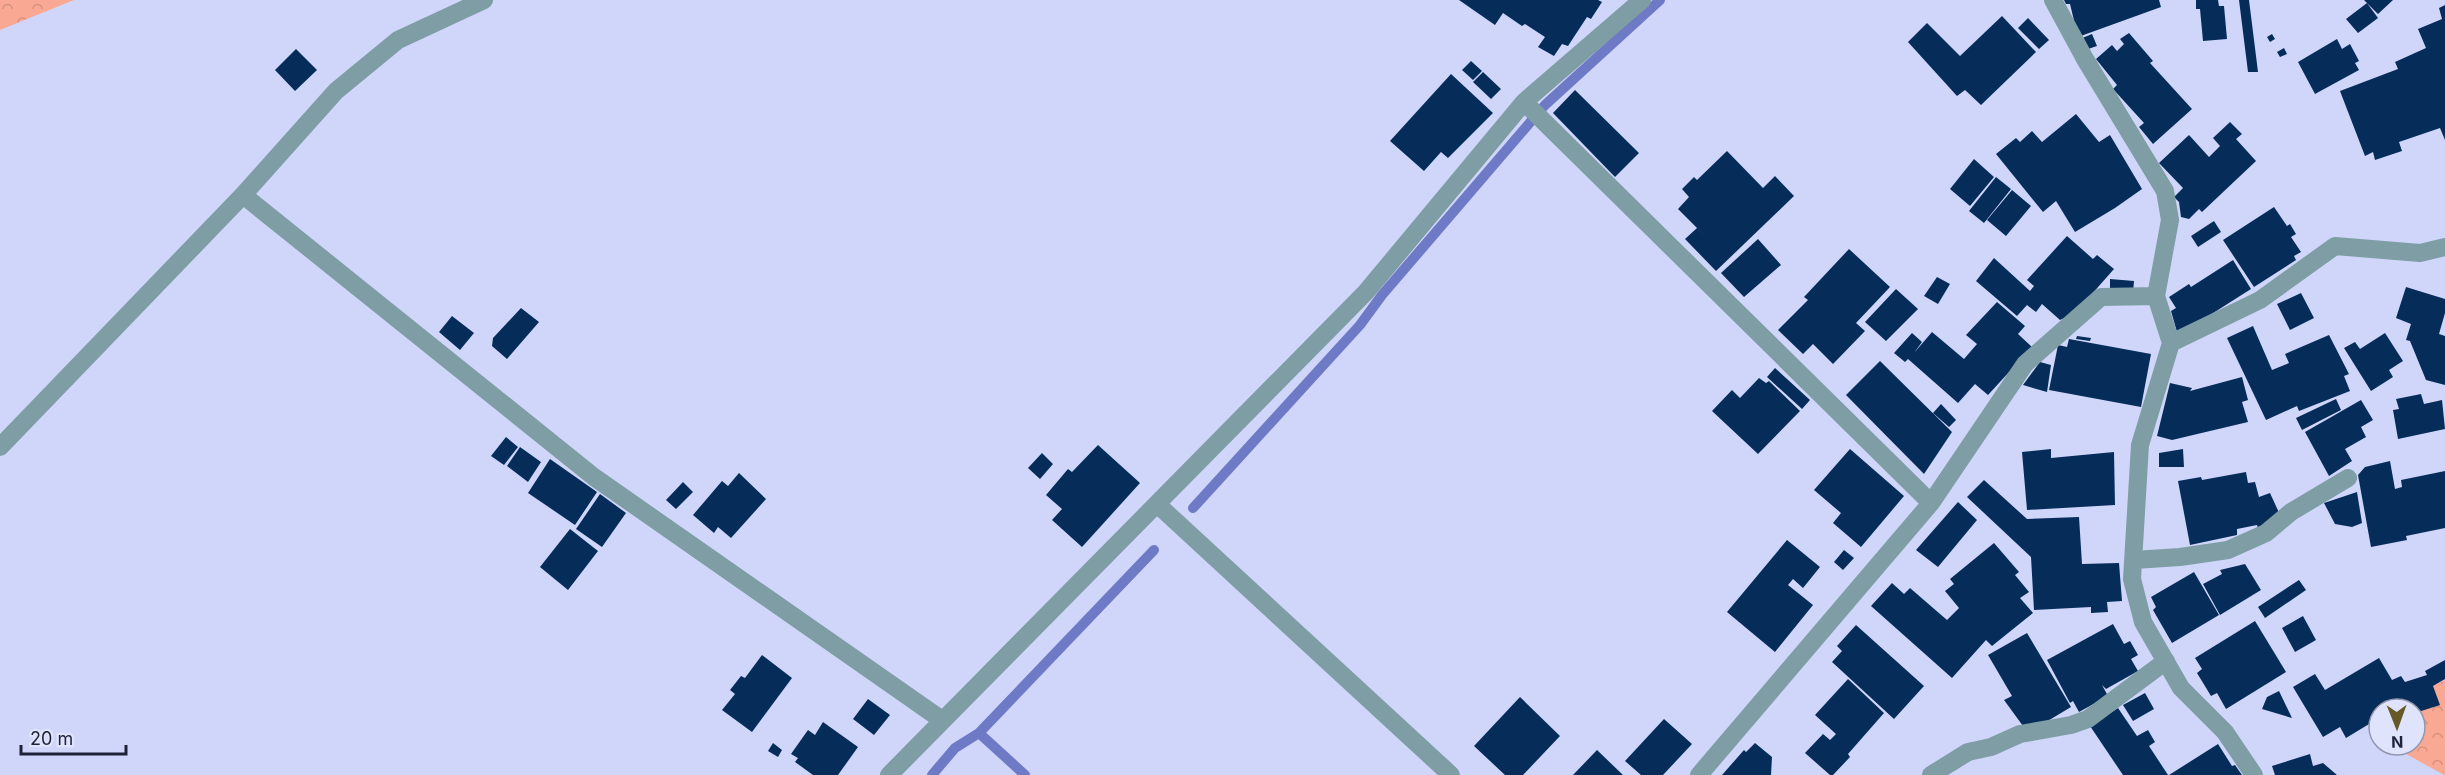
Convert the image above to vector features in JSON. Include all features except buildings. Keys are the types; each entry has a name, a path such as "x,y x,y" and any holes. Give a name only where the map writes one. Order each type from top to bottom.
{"street":[{"path":"0,447 243,195 336,91 398,40 484,0"},
{"path":"889,775 1366,292 1533,112 1642,0"},
{"path":"2053,0 2085,59 2165,191 2170,220 2156,296 2171,343 2140,446 2133,579 2143,622 2181,688 2225,732 2254,775"},
{"path":"1533,112 1931,502"},
{"path":"243,195 594,477 942,720"},
{"path":"2171,343 2260,300 2334,246 2420,253 2445,247"},
{"path":"1699,775 1931,502 2025,364 2101,297 2156,296"},
{"path":"2134,560 2180,557 2228,550 2266,533 2291,512 2348,478"},
{"path":"1158,505 1451,775"},
{"path":"1931,775 1968,752 1991,747 2020,734 2071,725 2088,719 2166,660"}],"green space":[{"path":"0,0 74,0 0,30"},
{"path":"2445,680 2445,775 2412,757 2427,757 2427,697 2410,697"}],"waterway":[{"path":"1193,508 1360,325 1382,295 1545,105 1660,0"},
{"path":"932,775 955,748 979,733 1154,550"},
{"path":"979,733 1025,775"}]}
